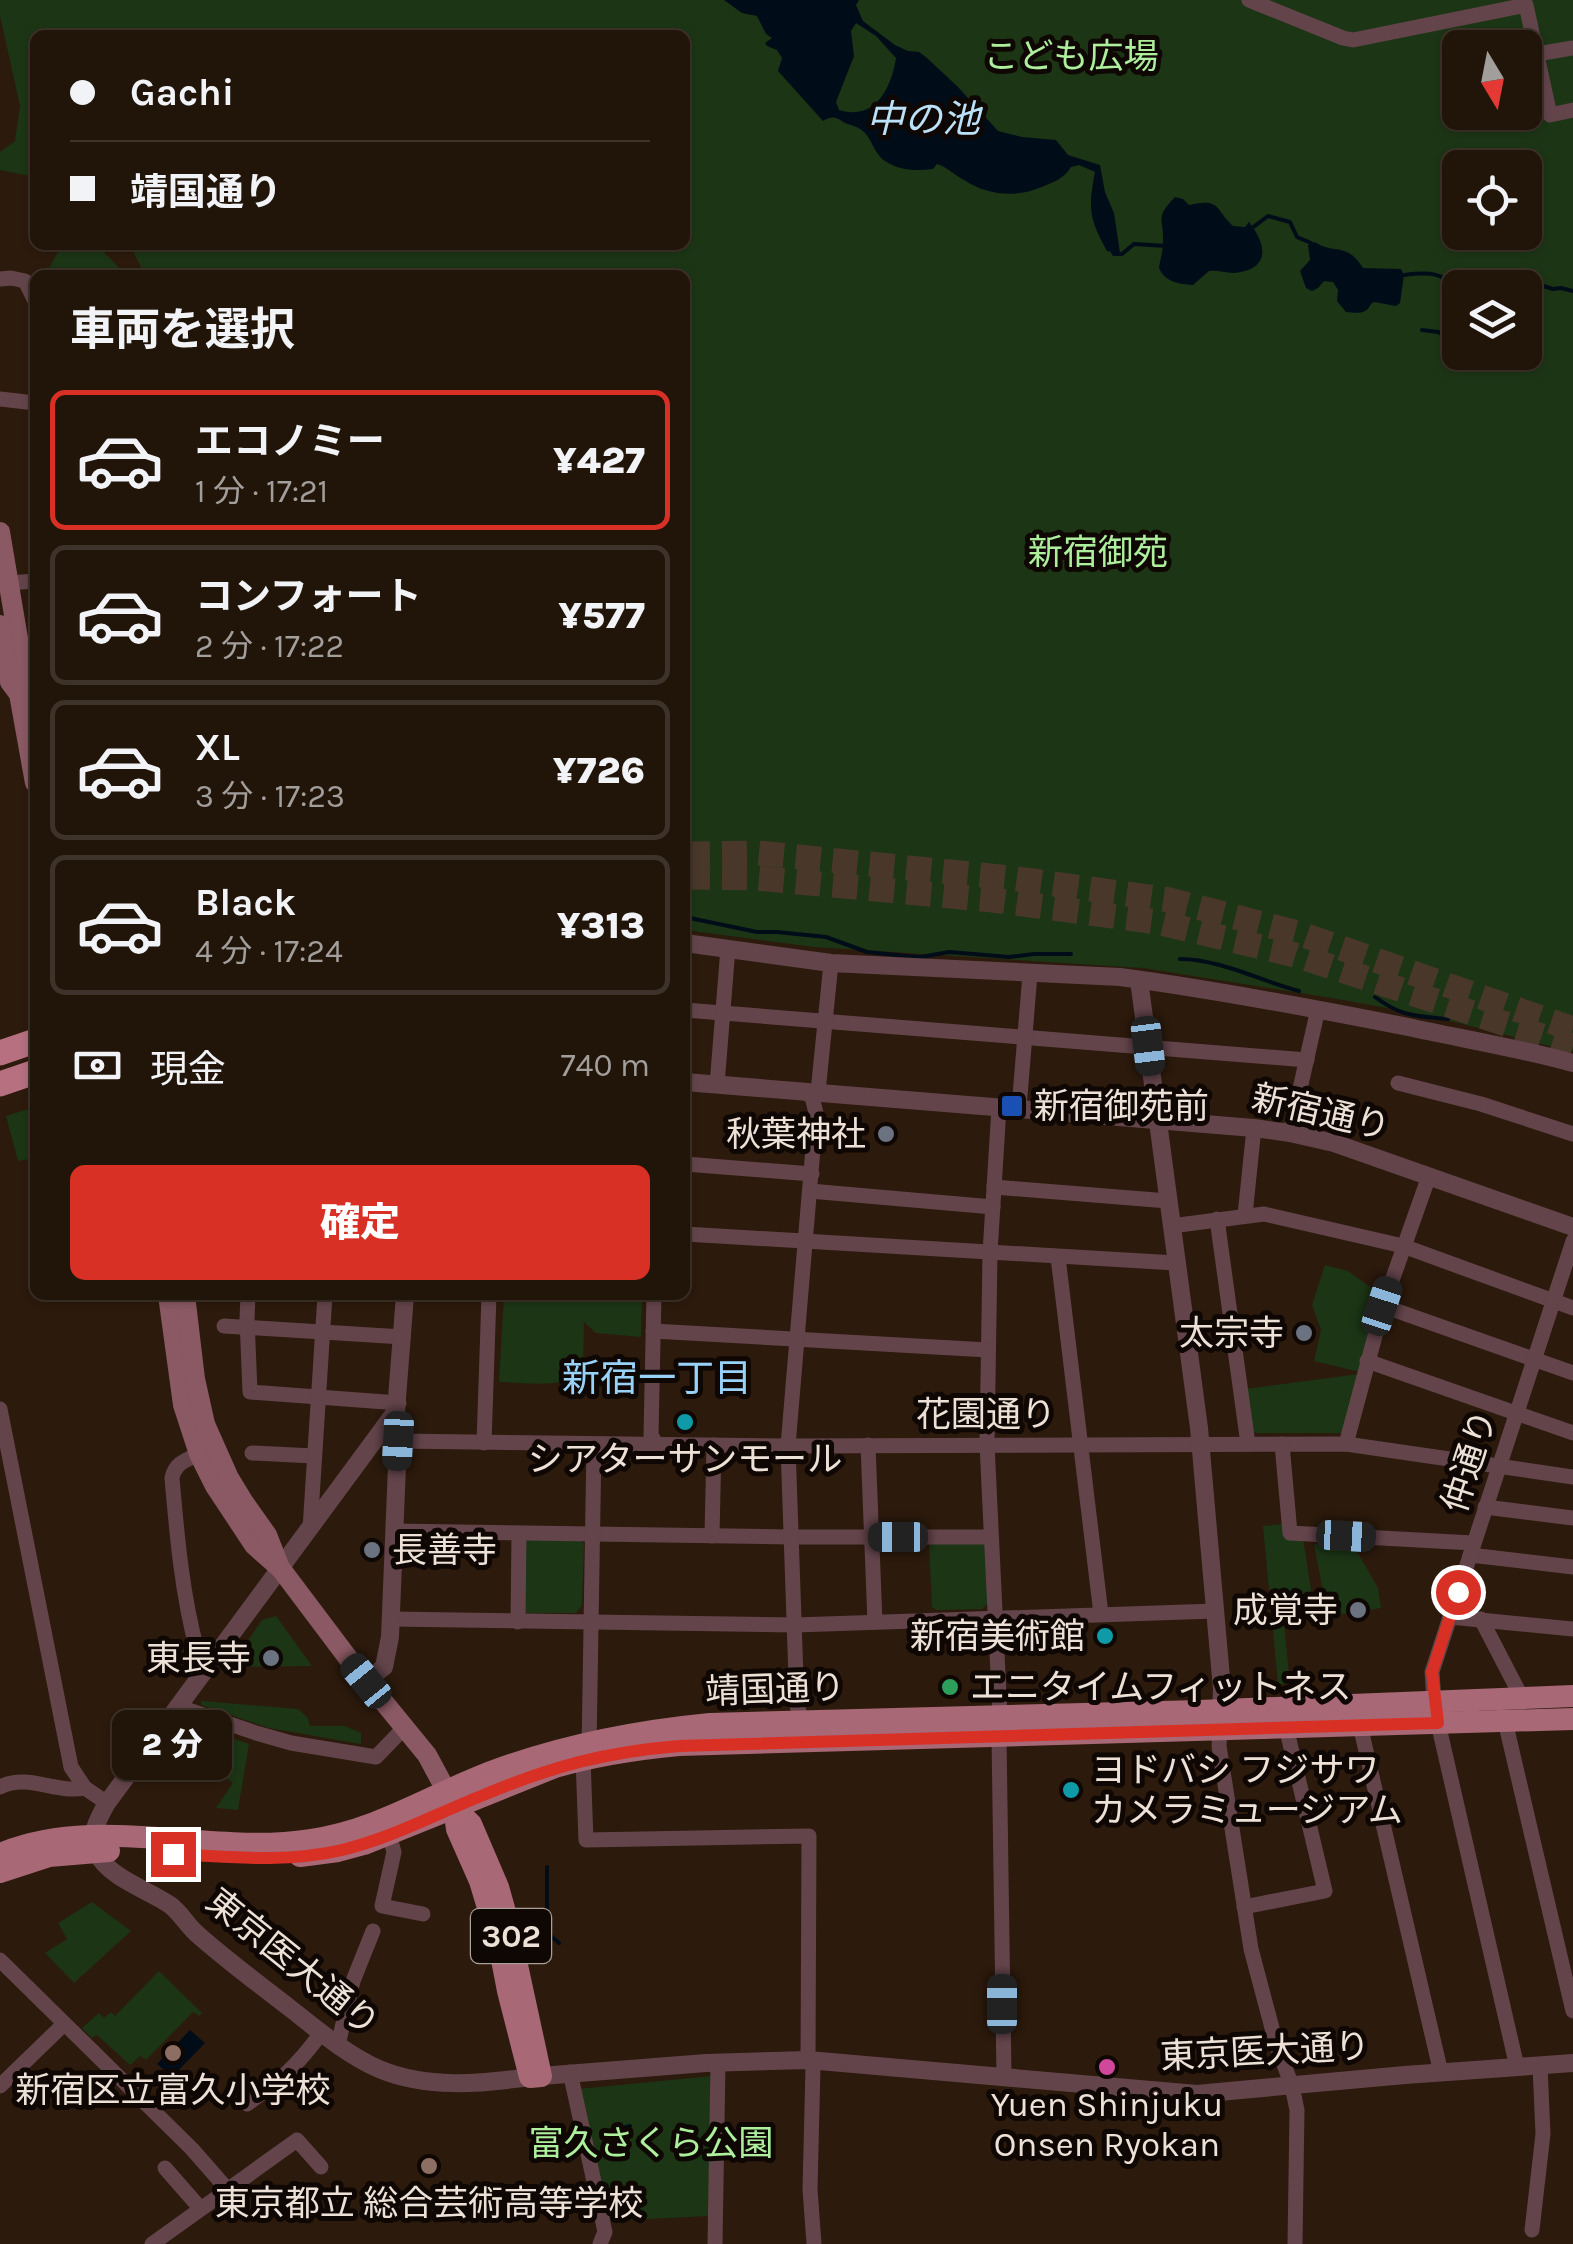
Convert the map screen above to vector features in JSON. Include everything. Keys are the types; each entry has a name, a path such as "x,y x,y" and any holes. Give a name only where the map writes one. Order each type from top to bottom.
{"highway":[{"path":"0,1053 30,1043"},
{"path":"0,1084 30,1074"}],"main road":[{"path":"0,532 30,727"},
{"path":"0,625 10,682 27,693"},
{"path":"169,1300 178,1382 190,1429 229,1510 254,1546 281,1569 427,1755 451,1800"},
{"path":"186,1300 205,1424 229,1478 268,1535 281,1569"},
{"name":"靖国通り","path":"1220,1720 1286,1726 1360,1726 1522,1698 1573,1707"},
{"name":"靖国通り","path":"0,1872 94,1843 308,1841 526,1778 587,1753 806,1732 1436,1712 1505,1721 1573,1707"},
{"name":"靖国通り","path":"0,1854 46,1839 281,1858 338,1851 388,1835 451,1800"},
{"name":"302","path":"451,1800 472,1824 508,1919 536,2076"}],"street":[{"path":"1249,0 1354,40 1526,5 1531,30"},
{"path":"1542,53 1573,48"},
{"path":"1542,80 1550,115 1573,110"},
{"path":"0,279 25,281 30,290"},
{"path":"0,399 30,402"},
{"path":"9,583 30,581"},
{"path":"690,944 831,962 1139,980 1222,991 1573,1063"},
{"path":"717,1084 728,948"},
{"path":"806,1732 797,1706 788,1446 811,1183 816,1106 811,1092 831,962"},
{"path":"1019,1108 1030,974"},
{"path":"1139,980 1200,1444 1222,1689 1218,1746 1251,1949 1297,2110 1295,2244"},
{"path":"690,1010 1307,1060"},
{"path":"1290,1132 1318,1010"},
{"name":"新宿通り","path":"690,1082 1290,1132 1573,1227"},
{"path":"1398,1083 1481,1104 1573,1134"},
{"path":"999,1107 990,1253 987,1444 999,1726 1004,2076"},
{"path":"1245,1215 1254,1128"},
{"path":"690,1165 993,1207"},
{"path":"1346,1444 1382,1306 1429,1176"},
{"path":"994,1187 1168,1201"},
{"path":"1171,1226 1264,1214 1402,1246 1573,1308"},
{"path":"1217,1219 1248,1444"},
{"path":"690,1234 1176,1263"},
{"name":"仲通り","path":"1517,2067 1436,1712 1432,1672 1573,1241"},
{"path":"1058,1257 1100,1614"},
{"path":"248,1300 250,1392 399,1403"},
{"path":"310,1529 325,1300"},
{"path":"366,1681 384,1667 390,1620 394,1531 390,1437 399,1403 405,1300"},
{"path":"484,1442 490,1300"},
{"path":"654,1300 650,1435 656,1444"},
{"path":"1382,1306 1573,1372"},
{"path":"224,1326 402,1337"},
{"path":"653,1331 988,1350"},
{"path":"1367,1361 1573,1433"},
{"path":"0,1409 71,1767 86,1788 107,1803"},
{"path":"94,1843 97,1820 107,1803 310,1529 390,1437"},
{"name":"花園通り","path":"390,1437 594,1445 1346,1444 1573,1477"},
{"path":"868,1444 876,1622"},
{"path":"1282,1444 1290,1533 1472,1549 1573,1568"},
{"path":"594,1445 586,1840 809,1836 808,2060 813,2067 810,2190 814,2244"},
{"path":"712,1536 714,1445"},
{"path":"252,1453 314,1456"},
{"path":"199,1454 180,1462 172,1478 190,1624 197,1650 213,1660"},
{"path":"1485,1508 1573,1518"},
{"path":"394,1531 992,1537"},
{"path":"518,1622 519,1534"},
{"path":"390,1620 794,1625 1215,1610"},
{"path":"1450,1617 1573,1629"},
{"path":"1480,1619 1522,1698"},
{"path":"180,1706 291,1743 376,1757 404,1726"},
{"path":"1505,1721 1573,2011"},
{"path":"1244,1907 1325,1891 1286,1726"},
{"path":"1360,1726 1441,2073"},
{"path":"0,1788 24,1781 72,1791 86,1788"},
{"path":"388,1835 394,1852 382,1906 423,1914"},
{"name":"東京医大通り","path":"94,1843 112,1871 174,1907 192,1929 338,2045 383,2070 434,2082 476,2083 570,2072 808,2060 1197,2094 1517,2067 1572,2066"},
{"path":"338,2045 353,1981 373,1931"},
{"path":"0,1960 192,2149 227,2189"},
{"path":"0,2086 64,2024"},
{"path":"247,2104 299,2064 322,2033"},
{"path":"715,2244 718,2064"},
{"path":"1532,2230 1543,2134 1540,2066"},
{"path":"570,2072 605,2232 600,2244"},
{"path":"152,2244 297,2140 321,2168"},
{"path":"165,2168 200,2208"}],"green space":[{"name":"新宿御苑","path":"0,0 1573,0 1573,1052 1431,1016 1143,968 814,947 690,931 690,270 144,270 132,250 690,250 690,30 30,30 30,176 0,170 0,152 15,141 20,106"},
{"path":"59,250 102,250 121,270 48,270"},
{"path":"30,1109 30,1159 18,1161 6,1116"},
{"path":"1325,1265 1348,1271 1380,1294 1360,1372 1314,1361 1321,1330 1312,1305"},
{"path":"504,1300 642,1300 641,1337 596,1333 584,1322 583,1371 574,1377 554,1383 499,1382"},
{"path":"1359,1374 1344,1433 1256,1433 1250,1429 1245,1389"},
{"path":"1284,1524 1303,1538 1312,1596 1292,1599 1295,1621 1284,1623 1290,1684 1278,1684 1263,1526"},
{"path":"529,1537 579,1538 584,1544 582,1605 576,1613 527,1613 522,1609 523,1542"},
{"path":"981,1540 987,1547 988,1603 982,1609 932,1607 929,1544"},
{"path":"1314,1544 1355,1548 1378,1588 1381,1608 1336,1615 1323,1592"},
{"path":"276,1616 312,1666 230,1667 262,1620"},
{"path":"201,1701 298,1709 310,1726 345,1726 361,1733 361,1744 269,1728 201,1705"},
{"path":"195,1725 249,1744 238,1810 216,1808 233,1783 181,1743"},
{"path":"92,1902 131,1931 74,1983 45,1953 67,1939 58,1923"},
{"path":"159,1971 202,2013 199,2016 193,2012 146,2060 140,2056 130,2065 97,2035 92,2038 82,2028 99,2013 104,2018 111,2012 115,2016"},
{"name":"富久さくら公園","path":"712,2076 709,2216 607,2221 578,2089"}],"water":[{"name":"中の池","path":"724,0 859,0 856,5 863,21 895,45 927,58 998,131 1056,140 1068,155 1100,165 1114,213 1120,253 1107,251 1093,221 1095,172 1079,165 1071,167 1053,182 1010,194 982,189 937,164 933,169 920,170 891,164 881,158 858,128 834,117 823,121 778,71 782,58 765,43 772,38 757,16 742,13","holes":["856,23 876,36 896,58 886,91 863,111 839,110 836,102 854,56 851,31"]},
{"path":"1175,197 1189,205 1216,206 1233,226 1245,227 1249,222 1262,248 1259,262 1245,271 1209,271 1193,285 1165,276 1159,268 1162,218"},
{"path":"1315,242 1351,254 1363,268 1401,269 1404,275 1400,303 1396,306 1374,302 1364,312 1346,312 1337,301 1338,290 1333,282 1324,281 1312,291 1306,288 1300,271 1310,260 1308,245"},
{"path":"190,2030 205,2043 172,2077 157,2064"}],"waterway":[{"path":"1252,228 1268,216 1290,222 1297,237 1311,243"},
{"path":"1112,250 1122,254 1134,244 1166,246"},
{"path":"1404,275 1442,277"},
{"path":"1542,286 1573,291"},
{"path":"1422,330 1442,334"},
{"path":"690,918 757,932 826,937 867,952 907,956 949,952 1009,957 1071,954"},
{"path":"1180,959 1225,966 1299,991"},
{"path":"1375,997 1402,1012 1448,1019"},
{"path":"547,1867 547,1933 559,1943"},
{"path":"619,2129 630,2126"}],"tunnel":[{"path":"690,854 758,853 1011,878 1170,900 1301,934 1573,1029"},
{"path":"690,877 756,878 993,900 1157,922 1295,955 1573,1046"}],"place":[{"name":"新宿御苑前","path":"1012,1106"},
{"name":"秋葉神社","path":"886,1134"},
{"name":"太宗寺","path":"1304,1333"},
{"name":"シアターサンモール","path":"685,1422"},
{"name":"長善寺","path":"372,1550"},
{"name":"成覚寺","path":"1358,1610"},
{"name":"新宿美術館","path":"1105,1636"},
{"name":"東長寺","path":"271,1658"},
{"name":"エニタイムフィットネス","path":"950,1687"},
{"name":"ヨドバシ フジサワ カメラミュージアム","path":"1071,1790"},
{"name":"新宿区立富久小学校","path":"173,2053"},
{"name":"Yuen Shinjuku Onsen Ryokan","path":"1107,2067"},
{"name":"東京都立 総合芸術高等学校","path":"429,2166"}],"district":[{"name":"新宿一丁目","path":"657,1378"}],"route":[{"path":"173,1854 281,1858 338,1851 555,1768 637,1749 1438,1723 1432,1672 1458,1592"}],"park label":[{"name":"こども広場","path":"1071,56"}]}
